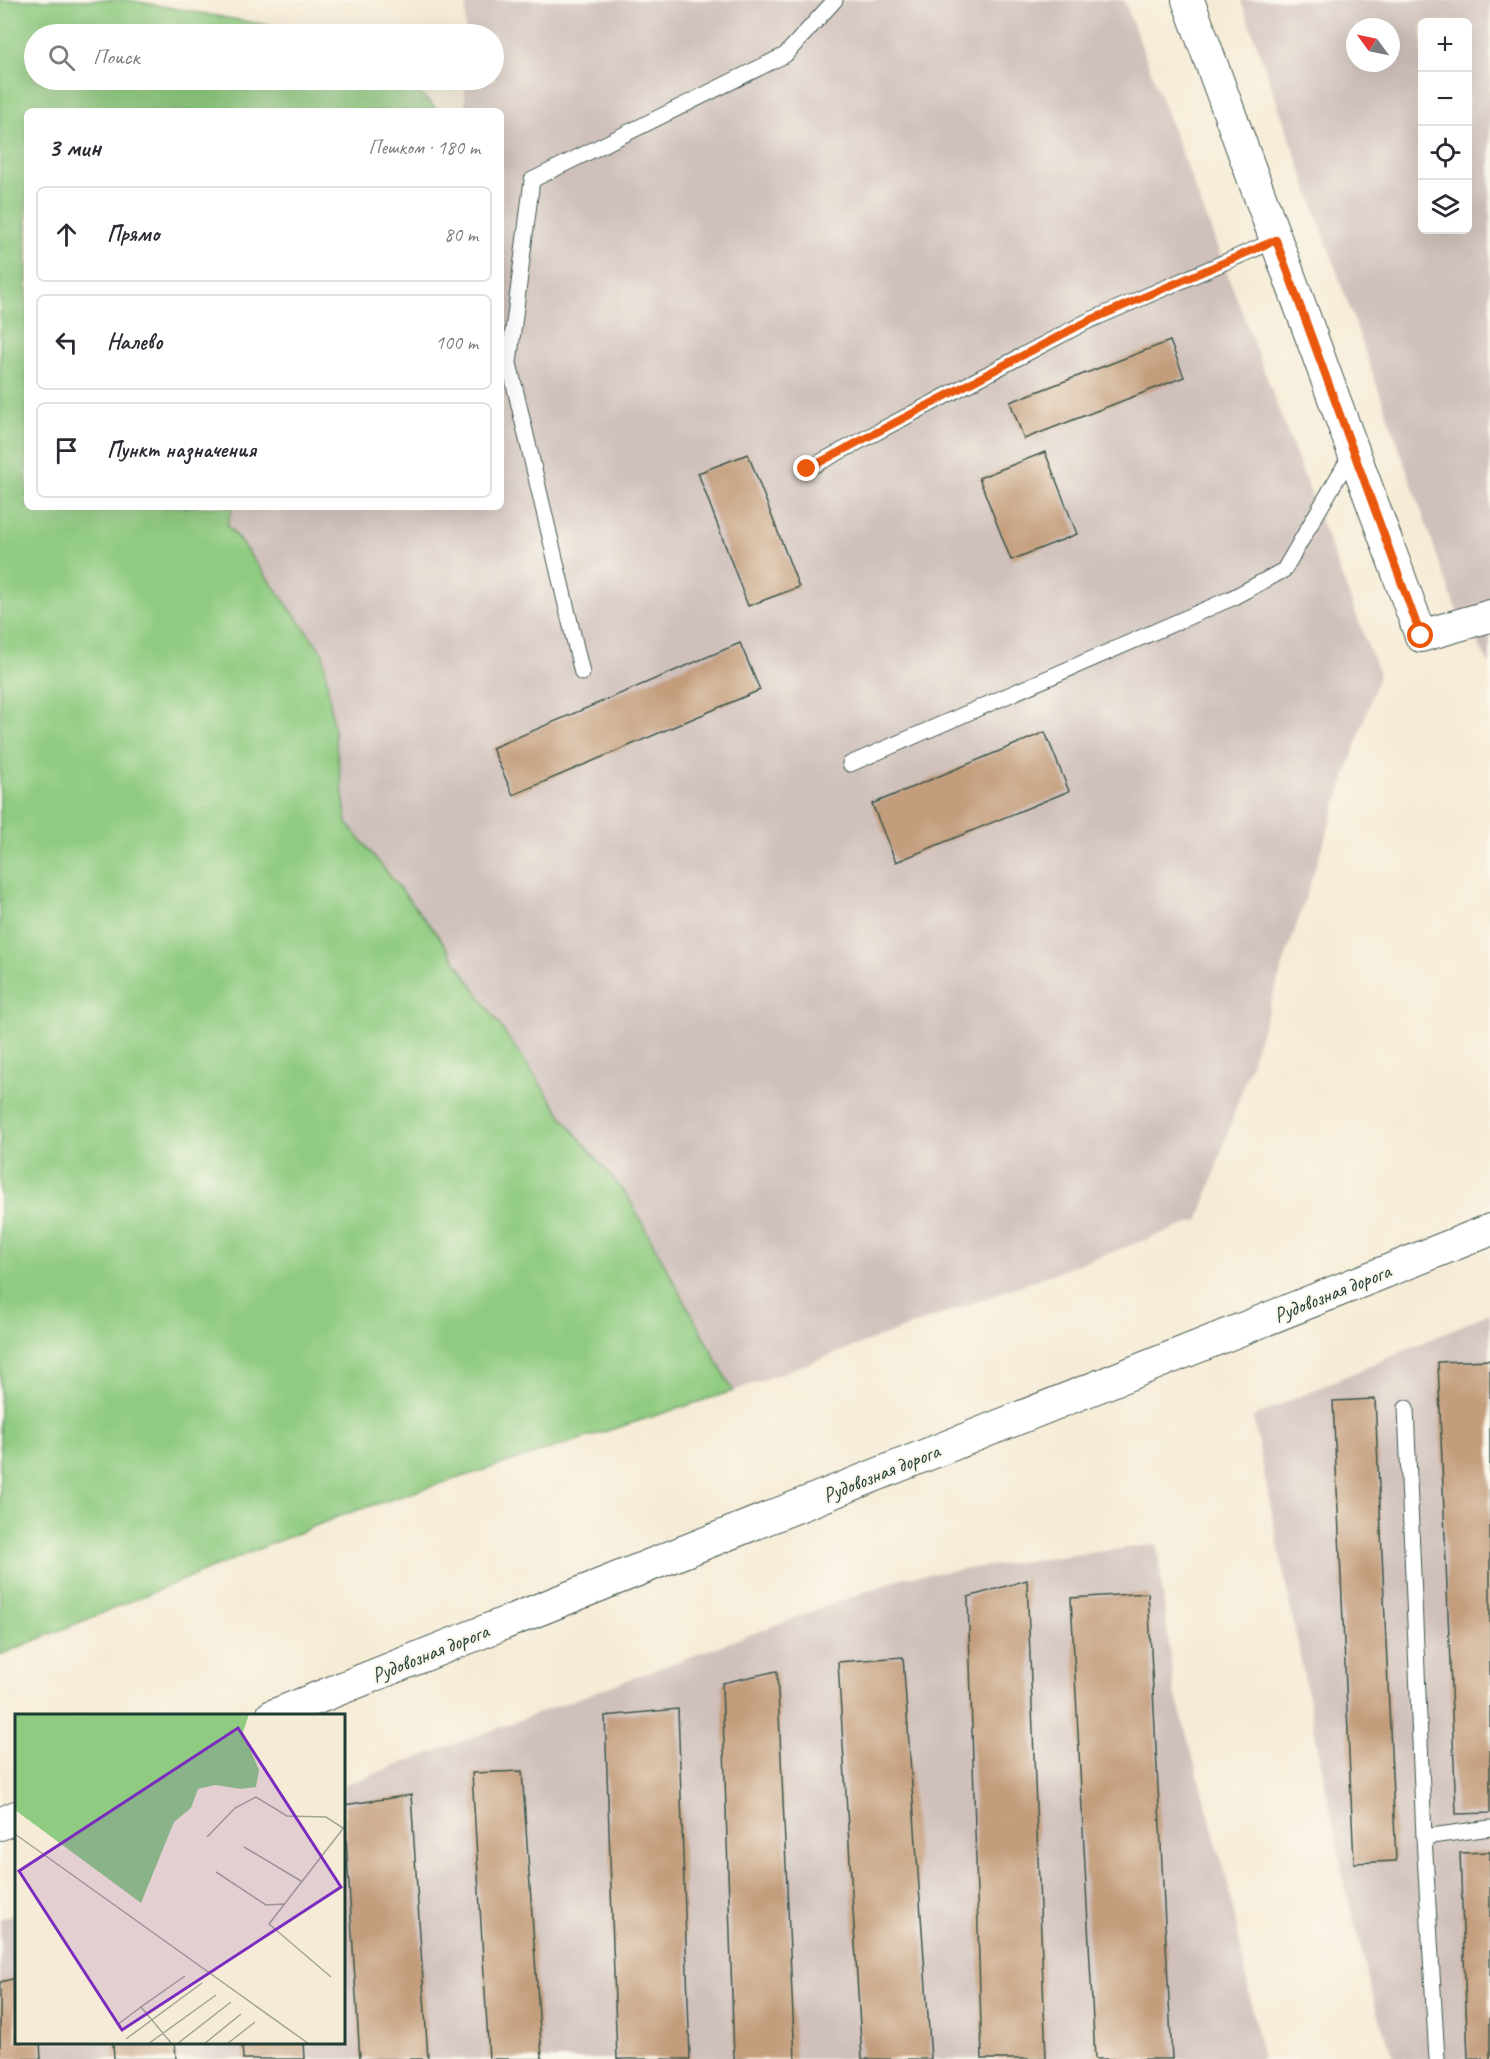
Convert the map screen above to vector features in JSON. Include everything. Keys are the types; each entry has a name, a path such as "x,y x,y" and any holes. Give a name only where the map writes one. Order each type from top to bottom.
{"street":[{"path":"1188,0 1421,636 1490,616"},
{"name":"Рудовозная дорога","path":"277,1714 1490,1230"},
{"path":"0,1824 15,1817"}],"lane":[{"path":"582,673 509,363 532,180 785,55 835,0"},
{"path":"807,469 1086,322 1276,240"},
{"path":"850,764 1232,598 1284,570 1353,451"},
{"path":"1406,1408 1424,1837 1437,2059"},
{"path":"1424,1837 1490,1828"}],"shaded area":[{"path":"466,0 1124,0 1379,675 1199,1220 733,1391 628,1197 567,1123 437,934 347,823 323,653 226,523 232,510 504,510 504,108 465,108 465,90 504,90 504,24 465,24"},
{"path":"1241,0 1490,0 1490,665 1454,604"},
{"path":"1490,1313 1490,2059 1395,2059 1379,2019 1347,1895 1253,1417"},
{"path":"1157,1544 1174,1689 1229,1888 1262,2059 0,2059 0,1919 15,1913 15,2044 345,2044 345,1785 905,1577"}],"green space":[{"path":"0,0 129,0 261,24 24,24 24,90 416,90 436,108 24,108 24,510 232,510 227,524 323,653 347,823 437,934 567,1123 628,1197 733,1391 342,1515 0,1655"}],"building":[{"path":"1170,341 1184,377 1024,439 1010,402"},
{"path":"1045,452 1077,534 1011,560 979,478"},
{"path":"748,454 799,587 748,606 698,473"},
{"path":"740,643 760,690 513,795 492,748"},
{"path":"1045,732 1069,791 896,862 872,804"},
{"path":"1490,1360 1490,1813 1456,1814 1438,1362"},
{"path":"1375,1399 1396,1861 1354,1863 1333,1401"},
{"path":"1027,1580 1046,2059 982,2059 968,1597"},
{"path":"1148,1593 1172,2059 1095,2059 1071,1598"},
{"path":"903,1657 931,2059 862,2059 838,1662"},
{"path":"777,1671 795,2059 734,2059 722,1683"},
{"path":"678,1709 690,2059 617,2059 605,1716"},
{"path":"522,1771 542,2059 489,2059 472,1773"},
{"path":"411,1795 428,2059 360,2059 345,1805"},
{"path":"1490,1852 1490,2059 1468,2059 1460,1853"},
{"path":"15,1978 15,2044 40,2044 41,2059 0,2059 0,1982"},
{"path":"113,2044 175,2044 176,2059 114,2059"},
{"path":"242,2044 304,2044 305,2059 243,2059"}],"route":[{"path":"807,469 1086,322 1276,240 1421,636"}]}
